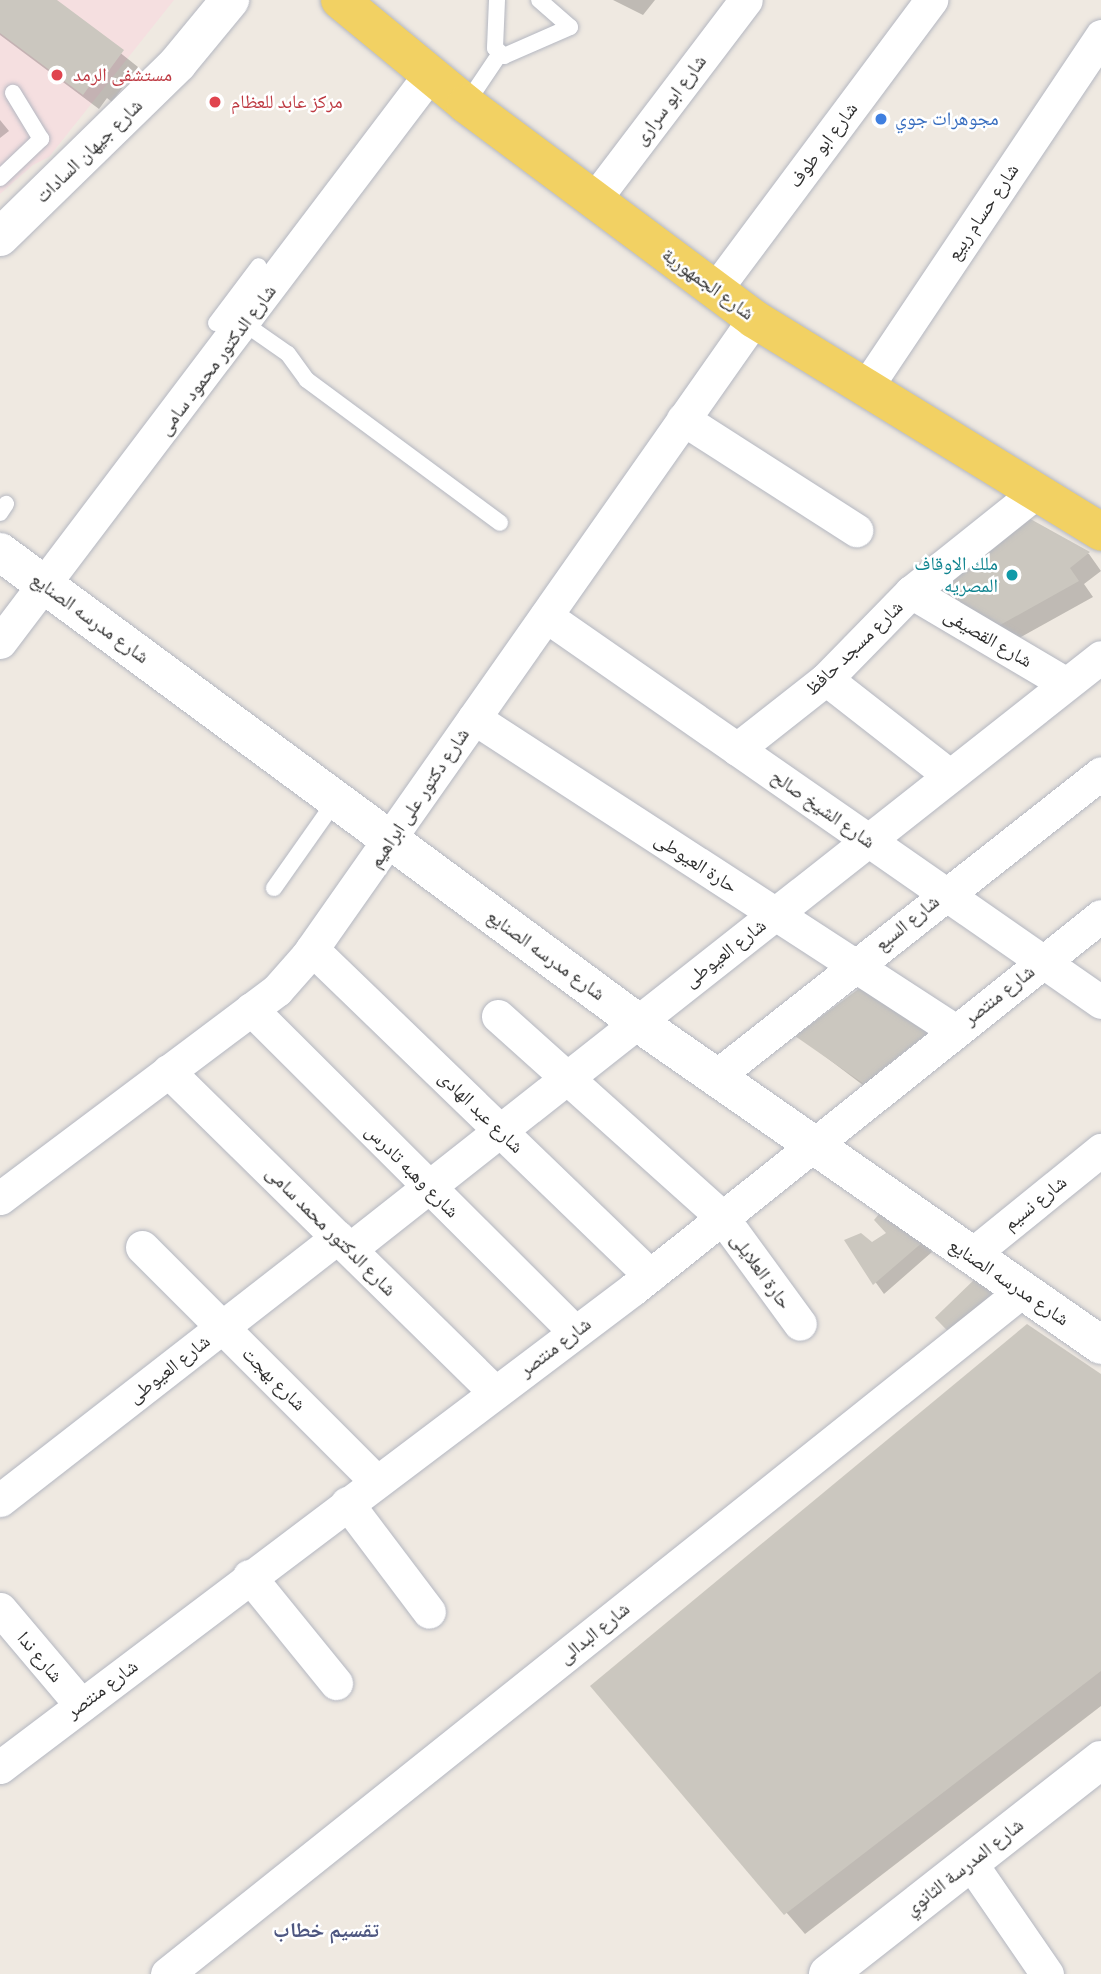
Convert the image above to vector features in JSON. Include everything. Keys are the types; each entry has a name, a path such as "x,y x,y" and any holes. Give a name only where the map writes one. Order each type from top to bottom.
{"main road":[{"name":"شارع الجمهورية","path":"340,0 466,104 754,319 1101,532"}],"street":[{"name":"شارع جيهان السادات","path":"0,237 169,72 230,0"},
{"name":"شارع ابو سرارى","path":"594,200 746,0"},
{"name":"شارع ابو طوف","path":"715,290 931,0"},
{"name":"شارع حسام ربيع","path":"865,388 1101,36"},
{"name":"شارع الدكتور محمود سامى","path":"0,642 46,585 237,315 430,74"},
{"name":"شارع دكتور على ابراهيم","path":"0,1198 277,990 312,949 390,841 754,319"},
{"path":"683,419 856,530"},
{"name":"شارع مسجد حافظ","path":"737,749 826,679 911,592 1035,493"},
{"name":"شارع مدرسه الصنايع","path":"0,552 637,1022 1101,1345"},
{"name":"شارع القصيفى","path":"911,592 1065,683"},
{"name":"شارع الشيخ صالح","path":"546,615 1101,1002"},
{"name":"شارع العيوطى","path":"0,1500 222,1328 429,1187 1101,657"},
{"path":"826,679 949,775"},
{"name":"حارة العيوطى","path":"474,718 954,1030"},
{"name":"شارع السبع","path":"715,1077 945,892 1101,772"},
{"name":"شارع منتصر","path":"0,1767 650,1275 954,1030 1101,916"},
{"name":"شارع عبد الهادى","path":"312,949 650,1275"},
{"name":"شارع وهبه تادرس","path":"251,1009 575,1332"},
{"name":"حارة العلايلى","path":"498,1016 722,1217 800,1324"},
{"name":"شارع الدكتور محمد سامى","path":"168,1071 495,1392"},
{"name":"شارع نسيم","path":"970,1256 1101,1150"},
{"name":"شارع بهجت","path":"142,1247 376,1481"},
{"name":"شارع البدالى","path":"167,1974 1022,1291"},
{"path":"346,1503 429,1612"},
{"path":"250,1576 336,1684"},
{"name":"شارع ندا","path":"0,1609 81,1705"},
{"name":"شارع المدرسة الثانوي","path":"833,1972 1101,1760"},
{"path":"970,1862 1047,1974"}],"lane":[{"path":"497,0 495,48 499,55"},
{"path":"466,104 499,55 570,27 539,0"},
{"path":"0,178 41,139 13,93"},
{"path":"259,266 237,315 288,354 307,380 500,523"},
{"path":"274,888 336,800"}],"shaded area":[{"name":"مستشفى الرمد","path":"0,0 174,0 49,157 33,165 0,194"}],"building":[{"path":"0,0 57,0 124,50 96,88 91,84 83,95 0,33"},
{"name":"ملك الاوقاف المصريه","path":"1025,516 1090,552 1070,568 1079,581 993,629 930,589"},
{"path":"868,982 933,1029 864,1084 795,1036"},
{"path":"884,1208 924,1241 873,1285 844,1240 861,1233 872,1242 886,1233 874,1220"},
{"path":"978,1276 997,1296 954,1338 935,1318"},
{"path":"1027,1324 1101,1374 1101,1671 784,1915 590,1686"}],"place":[{"name":"مستشفى الرمد","path":"57,75"},
{"name":"مركز عابد للعظام","path":"215,102"},
{"name":"مجوهرات جوي","path":"881,119"},
{"name":"ملك الاوقاف المصريه","path":"1012,575"}],"district":[{"name":"تقسيم خطاب","path":"326,1930"}]}
